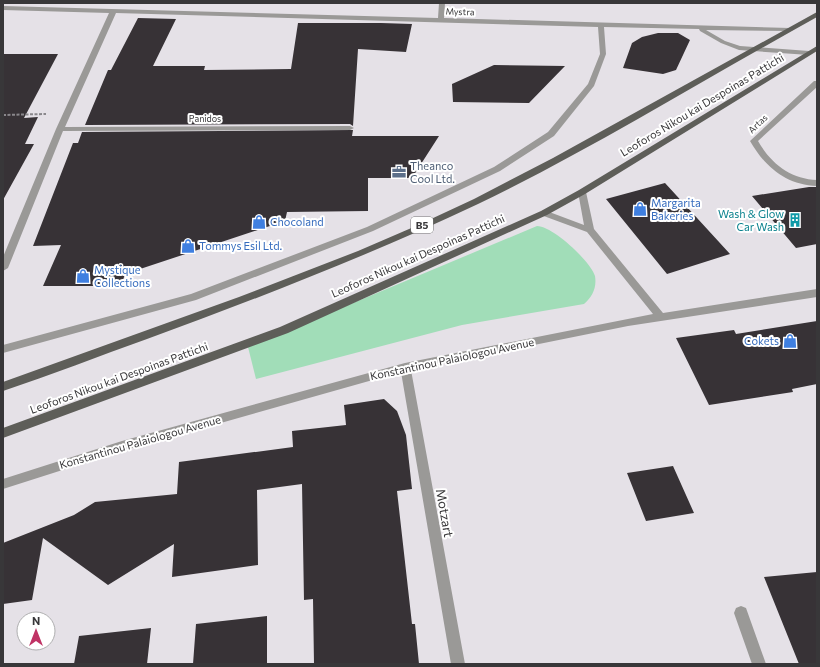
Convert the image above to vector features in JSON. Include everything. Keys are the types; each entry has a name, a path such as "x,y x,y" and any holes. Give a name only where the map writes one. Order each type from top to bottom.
{"main road":[{"name":"Leoforos Nikou kai Despoinas Pattichi","path":"3,387 314,273 477,201 610,130 817,14"},
{"name":"Leoforos Nikou kai Despoinas Pattichi","path":"3,433 284,330 544,213 582,192 817,48"}],"street":[{"path":"441,21 442,3"},
{"name":"Mystra","path":"3,8 114,10 701,29 790,30"},
{"path":"3,268 60,129 114,10"},
{"path":"3,349 193,297 370,229 497,170 551,134 591,84 603,54 601,26"},
{"name":"Mystra","path":"701,29 732,46 754,50 809,53"},
{"name":"Artas","path":"817,83 754,141 758,151 780,171 796,180 817,183"},
{"name":"Panidos","path":"60,129 350,128"},
{"path":"582,192 590,230 661,317"},
{"path":"544,213 590,230"},
{"name":"Konstantinou Palaiologou Avenue","path":"3,484 122,446 405,367 620,324 817,293"},
{"name":"Motzart","path":"405,367 458,664"},
{"path":"741,613 759,664"}],"path":[{"path":"3,115 67,113"}],"green space":[{"path":"537,226 552,232 561,238 579,254 592,270 595,276 595,288 592,295 584,304 462,325 256,379 248,347"}],"building":[{"path":"138,18 176,19 153,66 205,66 204,70 291,69 298,23 412,24 406,52 358,49 353,126 350,124 85,125 108,70 111,70"},
{"path":"658,33 678,33 690,40 676,70 663,74 623,68 632,43 642,37"},
{"path":"3,54 58,54 24,118 38,117 25,144 34,144 3,200"},
{"path":"494,65 565,66 529,103 453,102 452,84"},
{"path":"353,130 352,136 439,136 412,178 368,178 368,211 287,212 285,221 125,274 121,286 43,286 61,245 33,246 73,143 78,143 82,132"},
{"path":"665,183 730,254 667,274 606,199"},
{"name":"Wash & Glow Car Wash","path":"817,187 817,244 796,248 752,196"},
{"path":"817,321 817,384 792,389 793,392 709,405 676,338 734,330 736,334"},
{"path":"384,399 397,411 406,435 412,489 397,491 412,624 415,624 419,664 314,664 313,599 304,600 302,484 257,490 258,565 172,577 174,544 108,585 43,538 32,600 3,604 3,543 74,515 95,502 177,494 179,462 293,447 292,431 346,425 344,405"},
{"path":"673,466 694,513 646,521 627,473"},
{"path":"817,572 817,664 799,664 764,577"},
{"path":"267,616 267,664 193,664 196,624"},
{"path":"151,628 147,664 74,664 79,636"}],"place":[{"name":"Theanco Cool Ltd.","path":"399,172"},
{"name":"Margarita Bakeries","path":"640,209"},
{"name":"Wash & Glow Car Wash","path":"795,220"},
{"name":"Chocoland","path":"259,222"},
{"name":"Tommys Esil Ltd.","path":"188,246"},
{"name":"Mystique Collections","path":"83,276"},
{"name":"Cokets","path":"790,341"}]}
